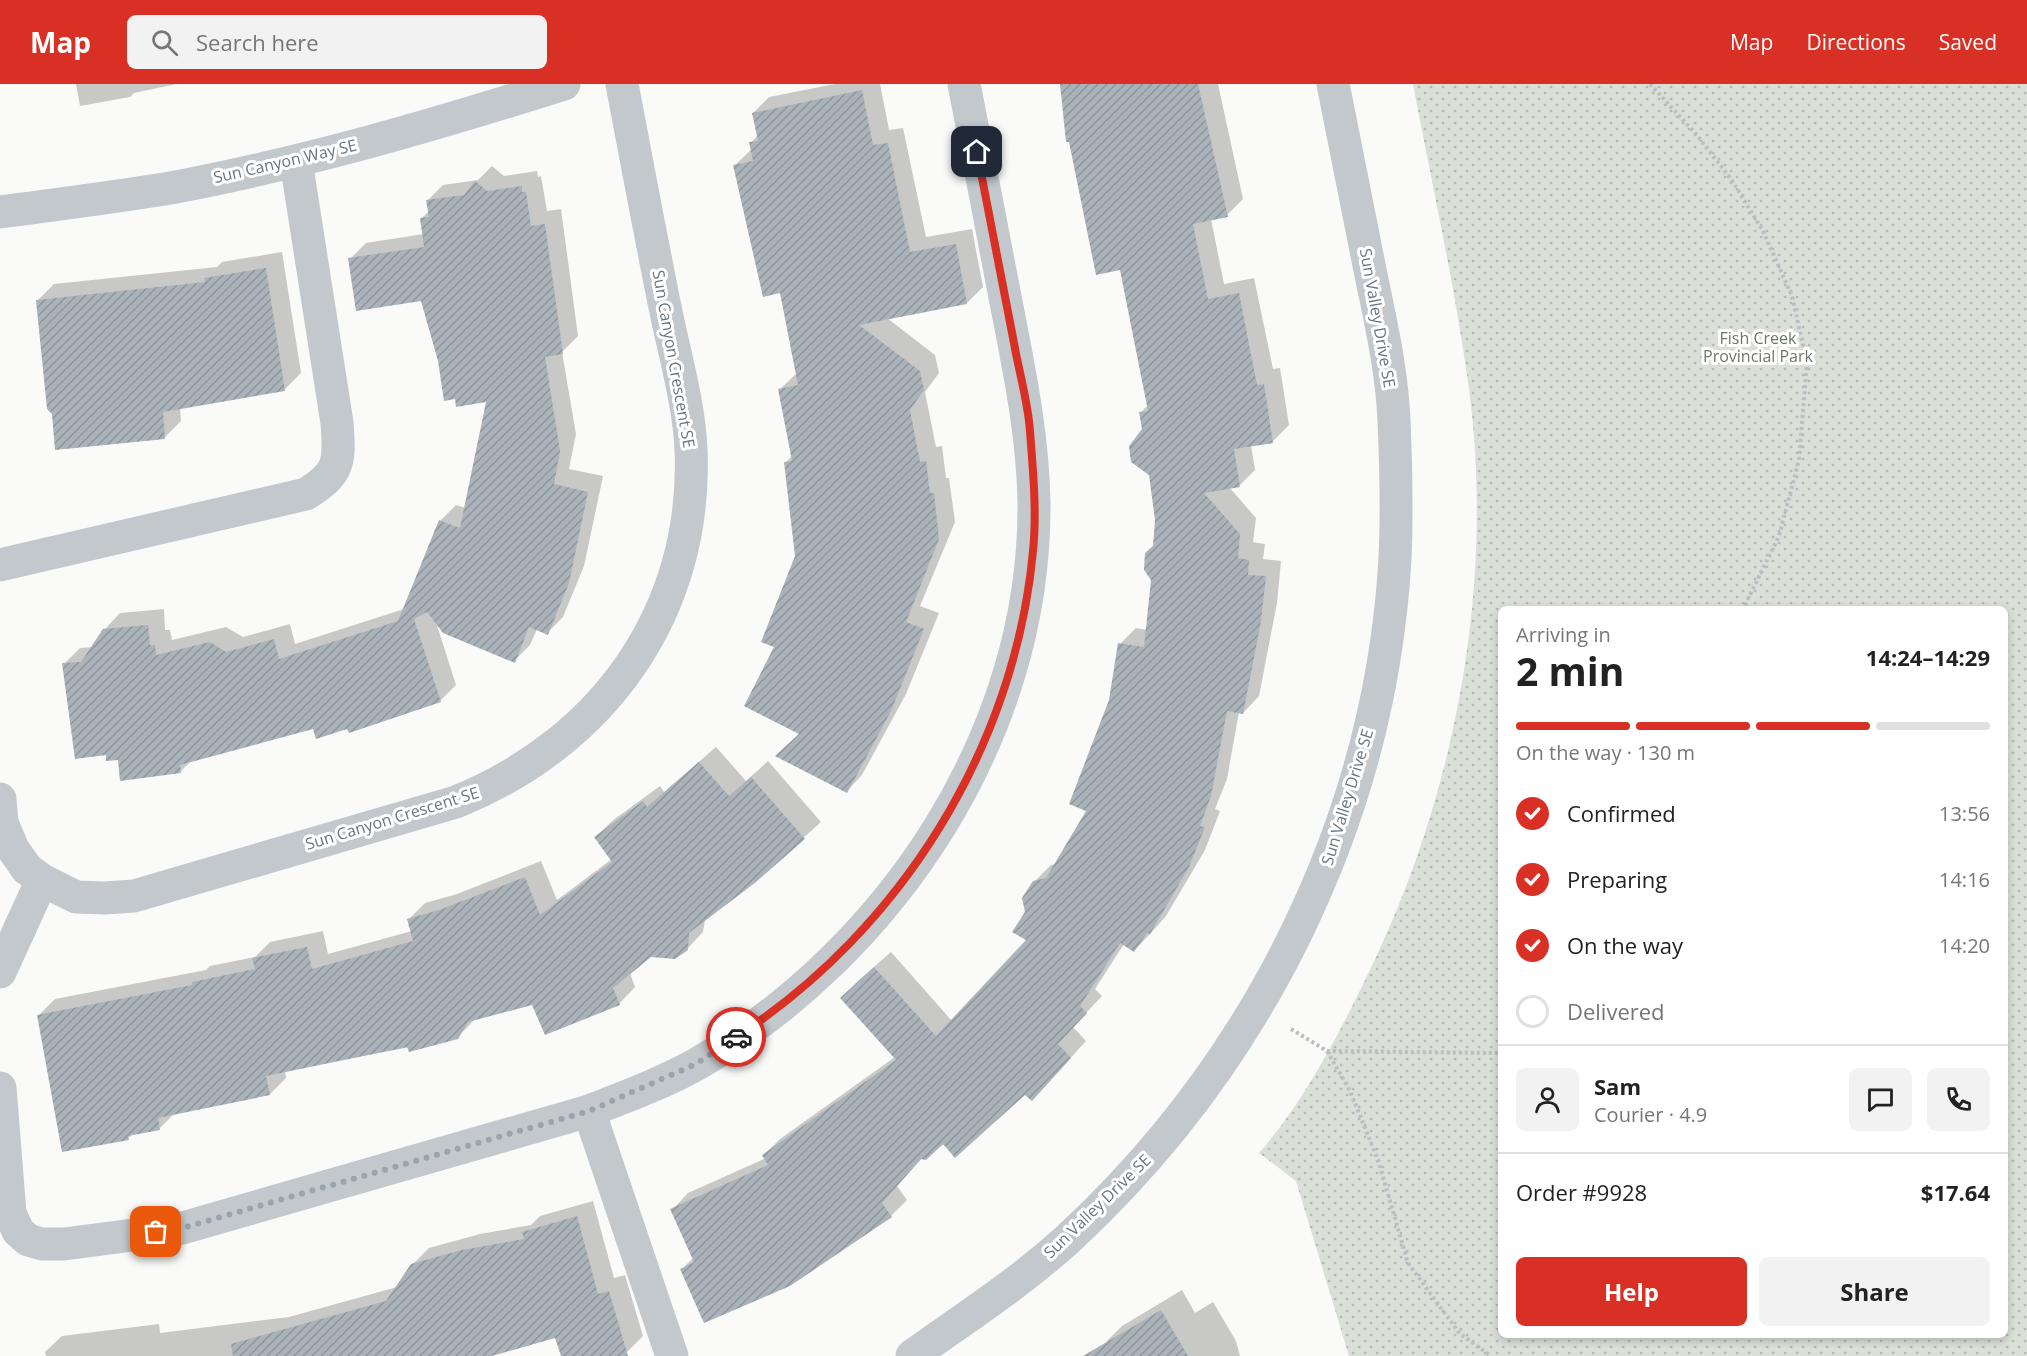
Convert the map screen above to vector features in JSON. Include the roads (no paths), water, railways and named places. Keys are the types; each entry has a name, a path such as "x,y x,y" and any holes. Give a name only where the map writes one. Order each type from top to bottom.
{"street":[{"name":"Sun Canyon Way SE","path":"0,212 176,187 296,161 447,121 564,84"},
{"name":"Sun Canyon Crescent SE","path":"0,800 2,823 14,849 27,868 42,880 76,897 134,896 456,802 521,771 562,742 597,710 638,655 660,617 684,539 692,483 691,447 621,84"},
{"path":"0,1088 10,1213 18,1230 28,1240 42,1244 64,1244 179,1229 589,1111 696,1064 770,1016 843,952 926,852 978,760 1007,683 1020,635 1033,551 1030,428 964,84"},
{"name":"Sun Valley Drive SE","path":"912,1356 952,1344 1025,1274 1066,1240 1121,1188 1171,1131 1216,1071 1257,1008 1295,938 1327,866 1353,791 1377,692 1387,637 1395,558 1394,418 1382,327 1333,84"},
{"path":"0,565 306,494 326,481 334,470 340,455 337,423 296,161"},
{"path":"0,972 42,880"},
{"path":"589,1111 672,1356"}],"park label":[{"name":"Fish Creek Provincial Park","path":"1758,347"}]}
